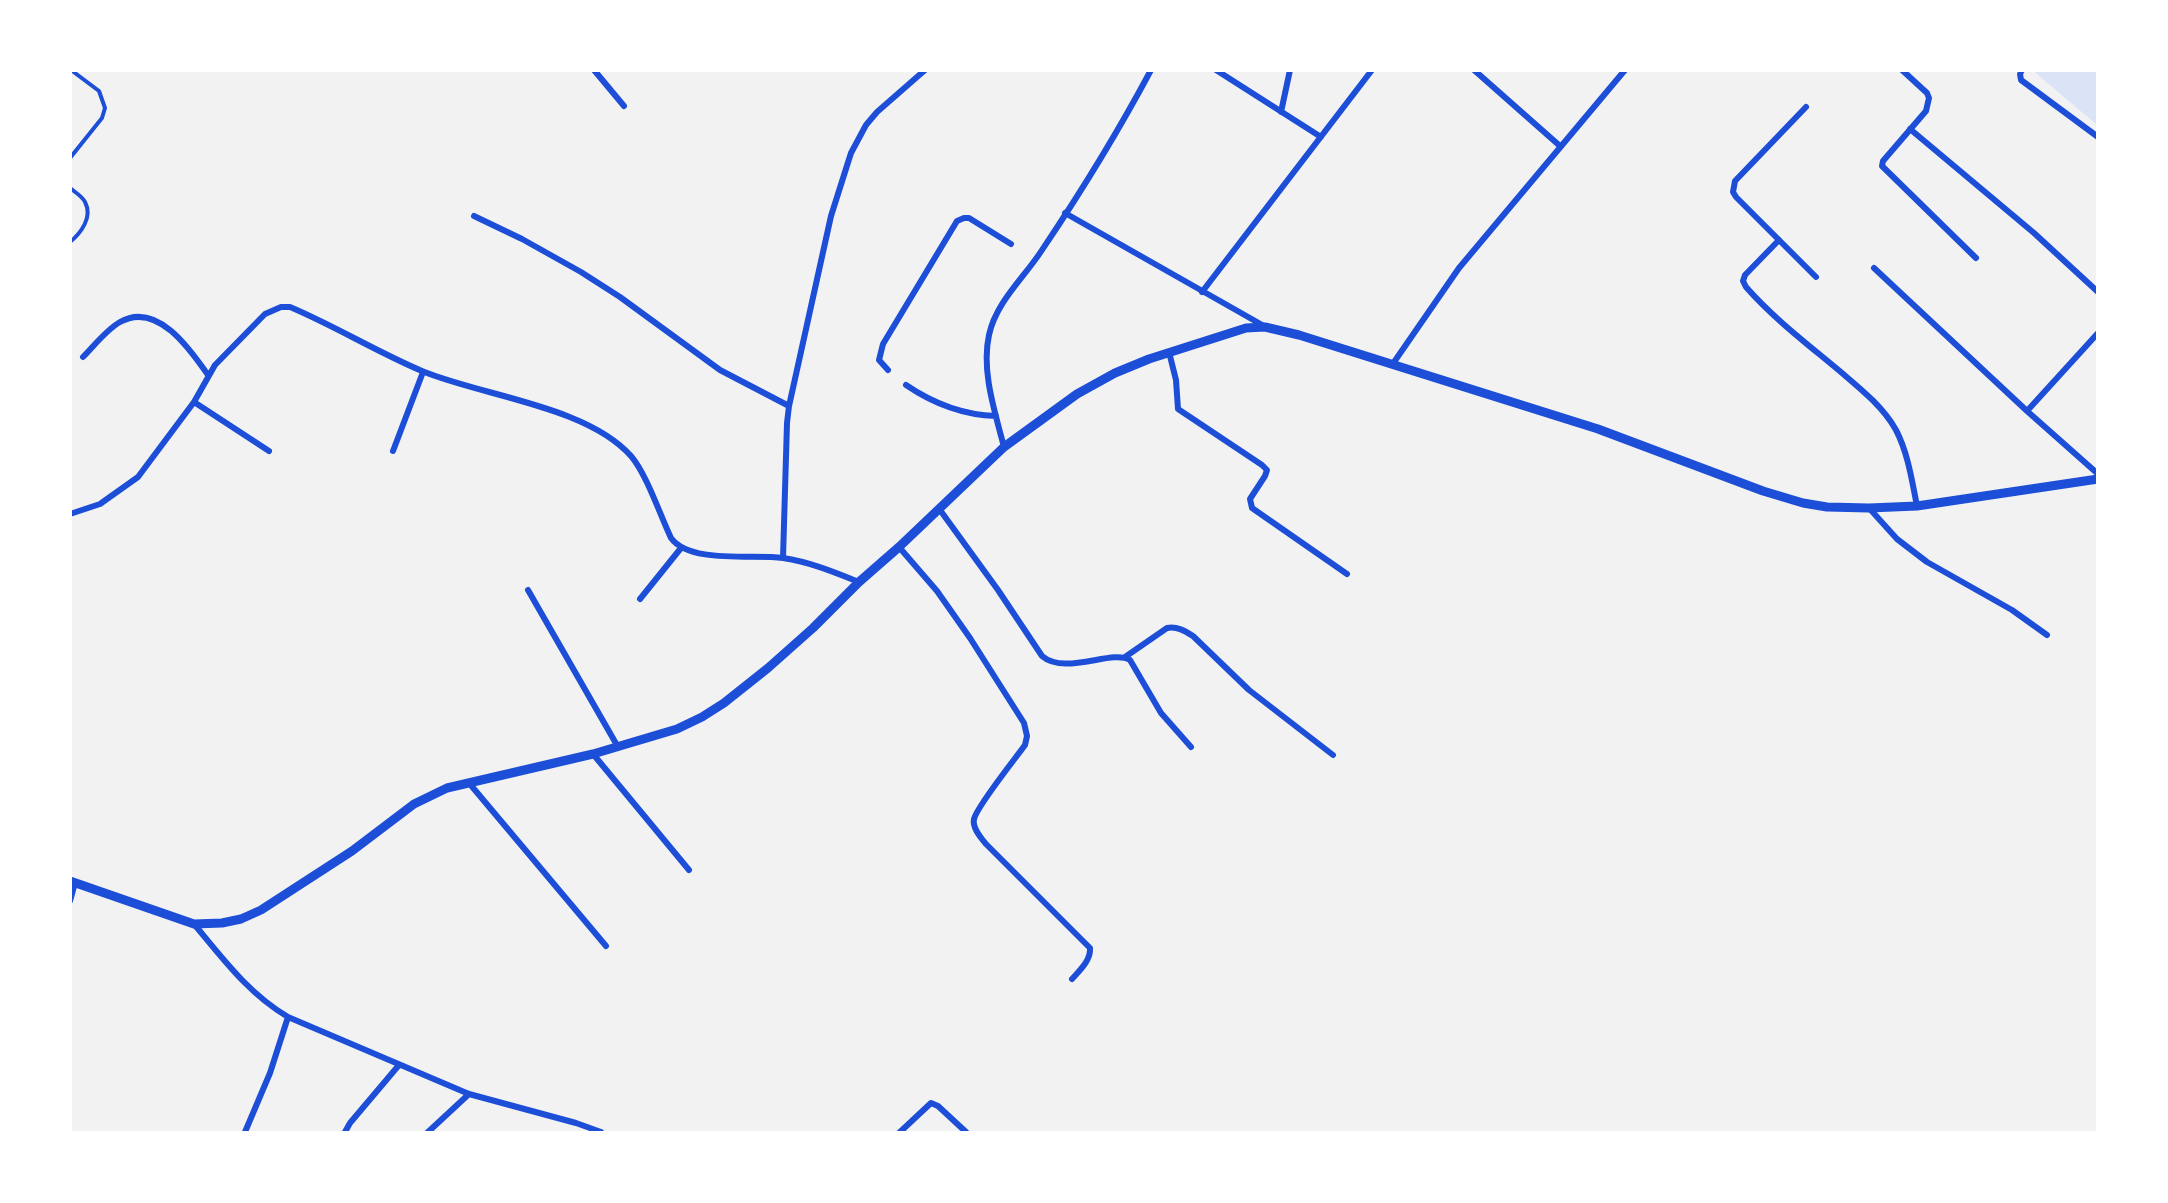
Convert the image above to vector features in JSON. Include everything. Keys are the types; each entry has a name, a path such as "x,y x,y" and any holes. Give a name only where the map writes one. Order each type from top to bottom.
{"street":[{"path":"594,70 624,106"},
{"path":"783,558 789,406 831,216 851,153 866,125 877,112 925,70"},
{"path":"1004,447 987,369 989,335 998,309 1027,273 1106,150 1151,70"},
{"path":"1215,70 1322,137"},
{"path":"1281,112 1290,70"},
{"path":"1202,292 1372,70"},
{"path":"1474,70 1560,146"},
{"path":"1392,365 1459,268 1624,70"},
{"path":"1902,70 1927,93 1929,98 1926,111 1883,161 1882,166 1976,258"},
{"path":"2022,70 2021,80 2097,138"},
{"path":"1806,107 1732,186 1736,197 1816,277"},
{"path":"1911,129 2034,233 2097,292"},
{"path":"1065,213 1265,327"},
{"path":"474,216 522,239 581,272 620,297 720,370 789,406"},
{"path":"888,370 879,360 883,344 957,220 969,218 1011,244"},
{"path":"1779,240 1745,275 1743,281 1746,287 1884,412 1904,448 1917,506"},
{"path":"1874,268 2097,474"},
{"path":"70,514 100,504 138,477 194,402 208,375 265,314 281,307 290,307 423,372 527,403 599,430 632,457 671,538 681,548 696,553 783,558 829,570 859,582"},
{"path":"83,357 122,321 145,318 171,329 208,375"},
{"path":"70,901 73,882 194,924 232,921 261,910 352,851 414,804 447,788 593,754 678,729 724,703 813,628 1004,447 1091,386 1115,373 1169,352 1246,328 1265,327 1299,334 1598,429 1763,491 1803,503 1827,507 1917,506 2097,479"},
{"path":"2027,411 2097,333"},
{"path":"1169,352 1176,380 1178,409 1262,465 1266,470 1265,476 1251,499 1252,508 1347,574"},
{"path":"393,451 423,372"},
{"path":"906,385 921,396 959,412 996,417"},
{"path":"194,402 269,451"},
{"path":"1869,508 1897,539 1919,556 1942,572 2012,610 2047,635"},
{"path":"939,510 998,590 1037,651 1046,660 1072,663 1125,657 1167,628 1172,627 1185,631 1250,690 1333,756"},
{"path":"899,547 937,591 1024,723 1028,736 1025,745 982,805 974,819 975,825 986,844 1090,948 1088,960 1072,979"},
{"path":"640,599 681,548"},
{"path":"528,590 618,747"},
{"path":"1125,657 1135,665 1161,713 1191,747"},
{"path":"593,754 689,870"},
{"path":"469,783 606,946"},
{"path":"194,924 250,989 268,1005 288,1017 469,1094 601,1132"},
{"path":"245,1132 270,1073 288,1017"},
{"path":"345,1132 399,1065"},
{"path":"428,1132 469,1094"},
{"path":"900,1132 931,1103 938,1106 966,1132"}],"lane":[{"path":"70,158 102,118 105,108 99,91 71,70"},
{"path":"70,188 85,201 88,211 87,220 80,234 70,242"}],"shaded area":[{"path":"2034,71 2097,71 2097,125 2038,75"}]}
